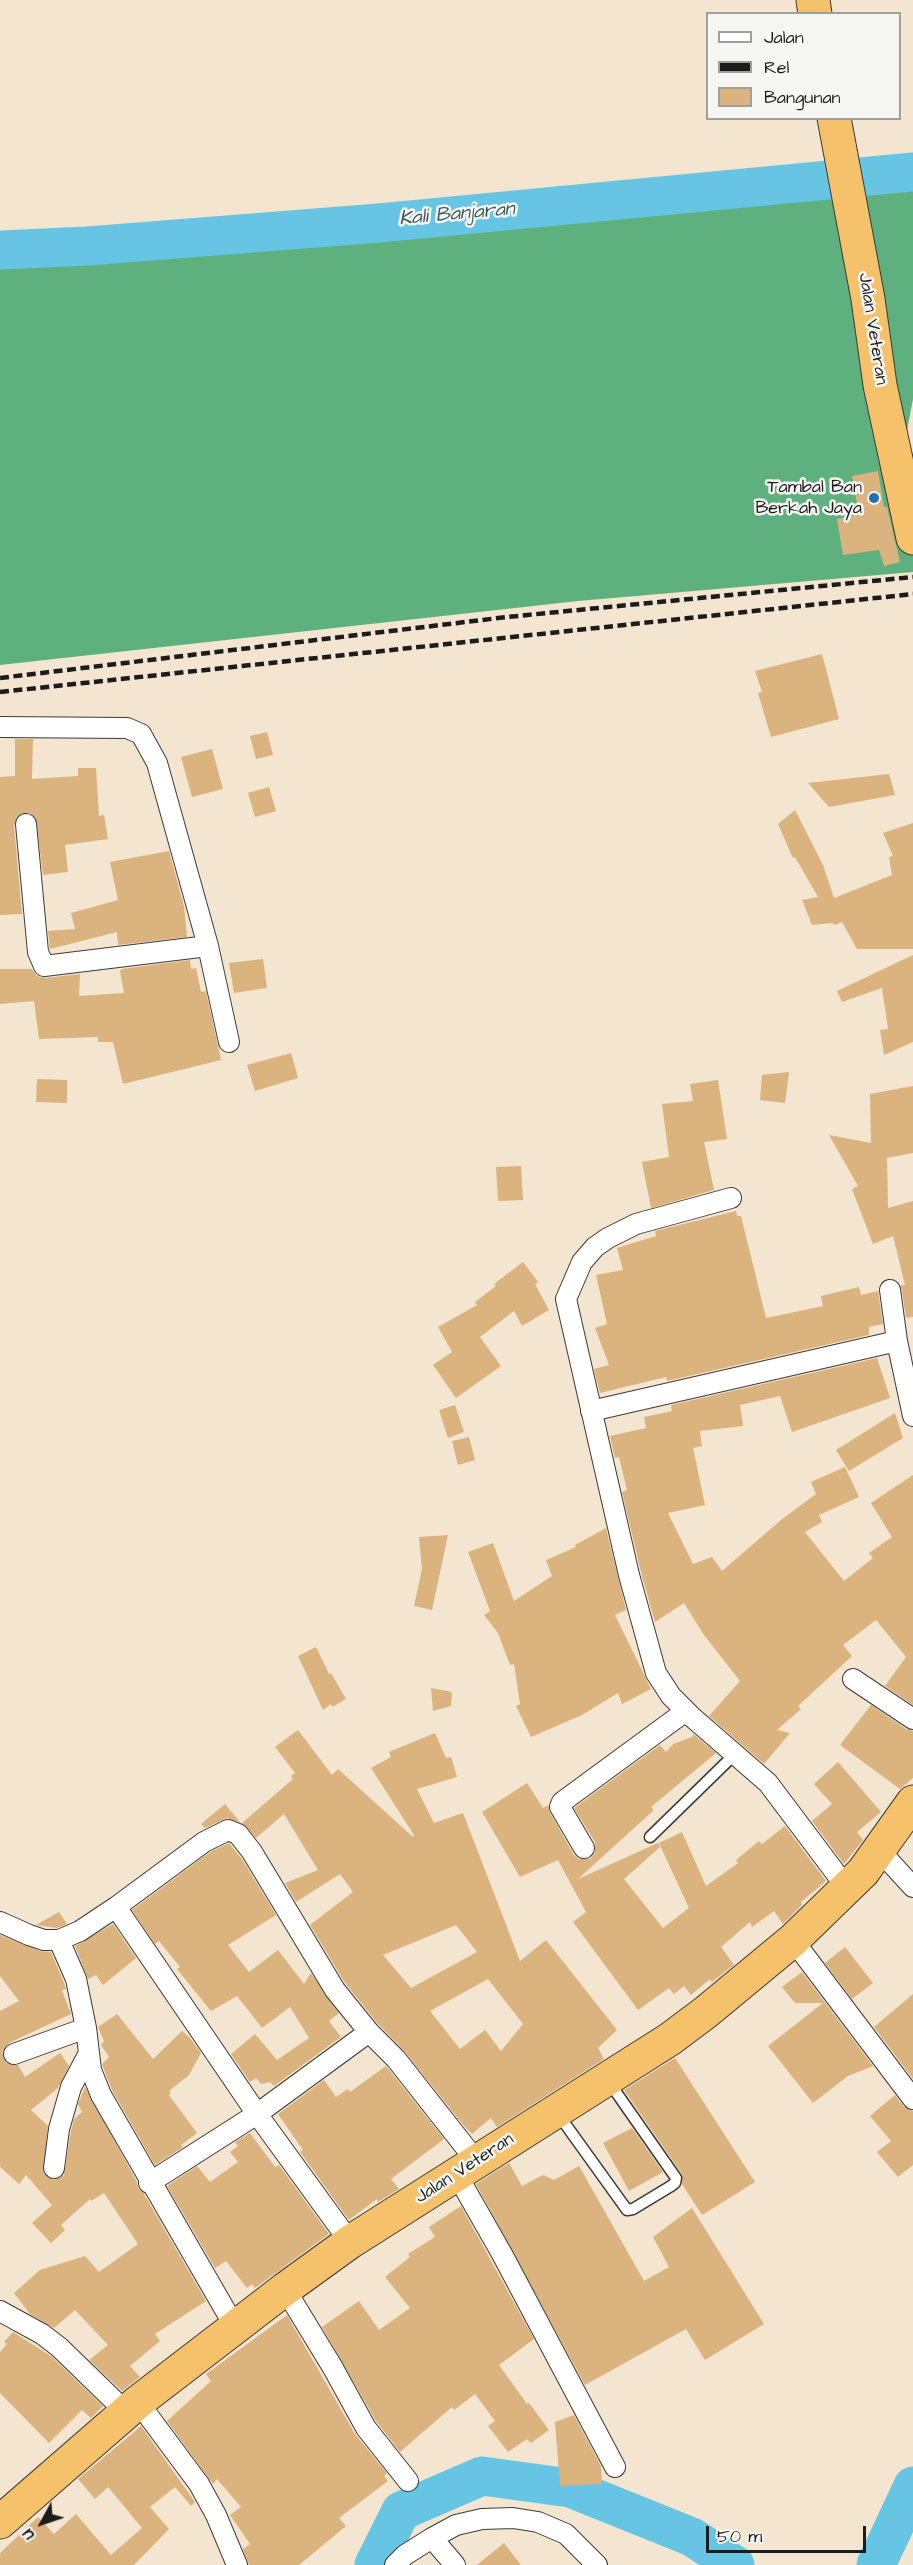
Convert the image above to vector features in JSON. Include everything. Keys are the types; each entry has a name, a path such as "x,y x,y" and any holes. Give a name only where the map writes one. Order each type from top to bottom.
{"highway":[{"name":"Jalan Veteran","path":"834,120 868,299 880,385 913,538"},
{"name":"Jalan Veteran","path":"0,2522 132,2408 235,2327 350,2242 670,2039 706,2012 793,1940 847,1888 880,1851 913,1802"}],"street":[{"path":"0,727 127,728 141,734 157,763 208,946 229,1042"},
{"path":"26,824 38,952 44,966 208,946"},
{"path":"731,1198 636,1224 608,1238 595,1247 582,1263 566,1299 629,1575 656,1673 671,1696 686,1711 768,1783 847,1888"},
{"path":"891,1290 897,1341 913,1416"},
{"path":"591,1411 897,1341"},
{"path":"853,1679 913,1719"},
{"path":"584,1848 560,1804 686,1711"},
{"path":"0,1922 44,1940 59,1940 80,1931 116,1907 204,1842 228,1830 238,1834 252,1852 335,1990 369,2032 396,2059 467,2169 502,2254 615,2467"},
{"path":"880,1851 913,1887"},
{"path":"116,1907 257,2114 350,2242"},
{"path":"59,1940 76,1979 86,2028 88,2055 101,2095 149,2183 235,2327"},
{"path":"793,1940 913,2099"},
{"path":"14,2054 86,2028"},
{"path":"149,2183 257,2114 369,2032"},
{"path":"54,2168 59,2129 71,2087 88,2055"},
{"path":"285,2289 366,2428 408,2481"},
{"path":"0,2311 42,2334 132,2408 199,2484 216,2515 237,2565"},
{"path":"395,2565 405,2555 456,2525 482,2519 513,2518 538,2522 566,2534 597,2565"},
{"path":"432,2538 455,2565"}],"lane":[{"path":"650,1836 735,1754"},
{"path":"556,2111 627,2210 633,2209 671,2186 675,2183 676,2178 607,2079"}],"green space":[{"path":"913,172 913,399 904,446 913,483 913,572 578,601 0,665 0,250 88,246 379,223"}],"building":[{"path":"878,471 884,507 887,507 900,562 884,566 879,550 843,555 837,519 859,515 852,476"},
{"path":"822,654 839,719 771,737 758,693 762,692 755,671"},
{"path":"267,732 273,755 256,759 250,736"},
{"path":"15,739 33,739 32,779 78,776 78,768 96,768 99,816 104,815 108,839 65,845 68,872 43,875 36,818 30,813 20,814 14,825 22,914 0,915 0,777 15,776"},
{"path":"212,749 223,789 192,797 181,757"},
{"path":"889,774 895,795 829,807 808,783"},
{"path":"269,787 276,811 255,817 248,793"},
{"path":"795,810 823,865 834,898 892,875 889,857 893,856 883,833 913,823 913,949 857,949 842,922 835,925 833,923 812,925 802,900 818,897 795,857 793,858 778,824"},
{"path":"169,851 184,906 187,937 118,945 117,932 50,949 48,931 75,929 71,913 118,900 110,862"},
{"path":"913,955 913,1042 884,1055 880,1030 888,1029 882,988 842,1002 837,991"},
{"path":"263,959 267,988 234,993 229,963"},
{"path":"190,960 191,969 196,968 201,992 206,991 221,1060 123,1084 113,1042 98,1042 98,1037 39,1039 34,1001 0,1004 0,969 32,969 37,976 45,978 80,974 79,996 124,993 120,971 122,969"},
{"path":"291,1053 298,1078 255,1091 247,1065"},
{"path":"789,1072 785,1103 760,1100 762,1075"},
{"path":"37,1079 67,1080 67,1103 36,1102"},
{"path":"718,1080 727,1139 704,1142 714,1190 651,1208 642,1162 669,1157 662,1104 693,1101 690,1084"},
{"path":"913,1086 913,1153 887,1158 888,1208 913,1201 913,1317 906,1318 901,1285 905,1285 893,1236 873,1244 852,1189 858,1186 829,1135 871,1143 870,1094"},
{"path":"521,1166 523,1200 498,1201 496,1167"},
{"path":"736,1211 737,1216 741,1216 766,1318 823,1306 821,1296 859,1287 861,1295 878,1291 883,1324 869,1327 869,1335 667,1381 666,1377 600,1393 594,1369 609,1365 595,1328 607,1324 596,1275 623,1270 617,1248 656,1236 655,1231"},
{"path":"523,1262 538,1282 535,1284 549,1310 522,1326 514,1311 480,1337 501,1366 456,1398 433,1365 452,1352 438,1327 477,1305 475,1302 496,1286 494,1284"},
{"path":"877,1358 890,1398 792,1432 780,1396 740,1405 743,1426 700,1431 702,1446 693,1448 705,1505 668,1513 693,1564 712,1557 722,1571 781,1520 816,1494 811,1482 845,1467 859,1497 819,1515 822,1522 805,1532 844,1581 873,1558 869,1553 892,1537 871,1503 913,1475 913,1705 885,1686 906,1657 876,1620 843,1645 852,1656 798,1706 801,1709 777,1730 790,1733 764,1764 709,1716 740,1681 704,1635 684,1603 655,1622 622,1492 627,1490 619,1457 615,1458 610,1436 646,1428 644,1417 672,1411 671,1405"},
{"path":"455,1405 464,1432 448,1438 439,1410"},
{"path":"895,1413 903,1438 849,1471 836,1450"},
{"path":"469,1437 475,1460 458,1465 452,1441"},
{"path":"606,1528 626,1610 615,1615 651,1689 622,1704 618,1693 582,1715 531,1737 516,1706 520,1704 514,1664 510,1665 498,1633 484,1615 490,1611 468,1552 493,1543 514,1601 552,1576 546,1560 576,1547 575,1545"},
{"path":"448,1535 432,1610 414,1606 422,1569 419,1537"},
{"path":"316,1647 329,1674 331,1673 346,1699 332,1707 331,1704 323,1710 298,1656"},
{"path":"431,1688 452,1692 451,1706 433,1711"},
{"path":"871,1705 906,1729 913,1731 913,1778 900,1789 840,1745"},
{"path":"298,1730 332,1775 338,1769 413,1837 414,1835 371,1768 391,1757 389,1752 435,1733 446,1758 451,1757 457,1777 417,1789 434,1823 463,1813 520,1961 546,1940 617,2030 598,2048 604,2059 497,2127 491,2118 472,2134 345,1983 310,1925 353,1892 340,1874 296,1902 285,1883 318,1870 284,1814 256,1838 242,1823 293,1779 291,1776 295,1773 275,1747","holes":["456,1925 477,1952 411,1988 383,1955","488,1979 523,2024 501,2051 485,2030 460,2049 430,2011"]},
{"path":"693,1734 716,1753 651,1807 654,1810 578,1879 658,1843 660,1847 624,1879 663,1928 689,1908 659,1843 682,1832 706,1886 738,1863 736,1860 759,1841 762,1844 785,1826 826,1881 801,1902 802,1905 783,1924 774,1911 752,1927 750,1922 721,1947 734,1965 712,1982 710,1979 691,1995 684,1986 674,1994 669,1988 638,2010 573,1922 586,1912 558,1860 520,1877 482,1812 527,1783 543,1808 548,1805 550,1813 574,1855 579,1859 590,1859 595,1853 595,1842 574,1808 660,1745 666,1752 673,1744 692,1737"},
{"path":"838,1762 881,1812 857,1832 863,1840 844,1864 812,1821 832,1804 814,1784"},
{"path":"225,1804 240,1822 227,1818 205,1828 201,1824"},
{"path":"229,1843 242,1859 276,1915 228,1945 249,1972 278,1950 304,1984 311,1973 339,2013 329,2021 341,2037 274,2086 270,2082 261,2084 256,2078 250,2082 231,2054 255,2034 277,2060 309,2038 290,2007 262,2028 237,1996 211,2011 177,1969 180,1967 159,1941 155,1944 132,1910 210,1852"},
{"path":"59,1912 67,1924 57,1928 36,1925"},
{"path":"113,1924 136,1958 103,1985 96,1975 88,1979 75,1946"},
{"path":"0,1935 40,1951 51,1952 66,1989 62,1990 71,2014 9,2043 2,2052 6,2063 18,2065 25,2077 60,2053 69,2066 58,2088 31,2110 48,2126 43,2173 53,2180 64,2175 71,2131 74,2119 82,2112 78,2104 85,2087 139,2189 206,2301 155,2334 160,2341 130,2366 140,2377 122,2391 89,2360 108,2345 75,2310 54,2328 30,2314 14,2293 40,2270 85,2256 99,2272 138,2244 104,2193 91,2201 90,2199 61,2225 65,2230 51,2243 32,2223 52,2205 26,2175 19,2184 0,2167 0,2011 19,2001 0,1976"},
{"path":"845,1947 873,1983 852,1999 825,1963"},
{"path":"802,1972 873,2066 848,2076 813,2103 768,2046 823,2003 795,2003 782,1987"},
{"path":"913,1994 913,2079 874,2027"},
{"path":"117,2014 153,2059 182,2031 201,2053 189,2075 169,2091 171,2093 169,2095 197,2133 181,2145 183,2147 155,2165 112,2090 102,2064 109,2057 101,2045 104,2041 98,2027"},
{"path":"675,2058 755,2182 702,2215 682,2184 682,2174 624,2090"},
{"path":"386,2066 444,2139 391,2179 399,2189 378,2202 377,2199 349,2220 300,2152 303,2150 278,2114 324,2080 336,2097 348,2089 350,2092"},
{"path":"895,2095 904,2107 913,2111 913,2165 898,2177 877,2152 891,2141 870,2116"},
{"path":"632,2128 663,2172 629,2191 603,2143"},
{"path":"250,2133 275,2167 279,2165 329,2234 255,2288 252,2284 247,2288 226,2261 215,2268 167,2186 197,2166 210,2182 238,2162 230,2152 238,2146 235,2142"},
{"path":"509,2163 522,2186 543,2175 554,2180 579,2166 644,2281 669,2267 653,2237 692,2208 764,2324 705,2360 686,2329 585,2385 476,2184"},
{"path":"461,2206 534,2339 499,2365 549,2430 531,2443 527,2439 508,2452 488,2426 495,2421 475,2394 454,2410 452,2407 400,2452 376,2421 322,2327 359,2301 379,2330 410,2308 385,2277 410,2257 408,2254 435,2237 429,2227"},
{"path":"287,2315 355,2434 387,2473 384,2476 388,2481 339,2518 346,2526 299,2565 249,2565 243,2549 250,2544 230,2515 241,2507 217,2479 213,2484 167,2421 211,2381 206,2374"},
{"path":"13,2332 51,2356 103,2406 91,2418 82,2410 49,2443 0,2393 0,2352 7,2344 4,2342"},
{"path":"574,2415 601,2466 602,2484 560,2486 555,2422"},
{"path":"141,2426 195,2502 191,2506 175,2487 150,2507 169,2529 134,2565 0,2565 0,2553 38,2517 54,2534 76,2514 111,2555 142,2528 108,2487 95,2499 78,2479"},
{"path":"504,2543 521,2565 477,2565"}],"waterway":[{"name":"Kali Banjaran","path":"0,250 88,246 379,223 913,172"},
{"path":"374,2565 401,2511 482,2476 570,2488 692,2537 735,2565"},
{"path":"876,2565 913,2486"}],"railway":[{"path":"0,678 507,617 913,577"},
{"path":"0,692 913,594"}],"place":[{"name":"Tambal Ban Berkah Jaya","path":"874,498"}]}
